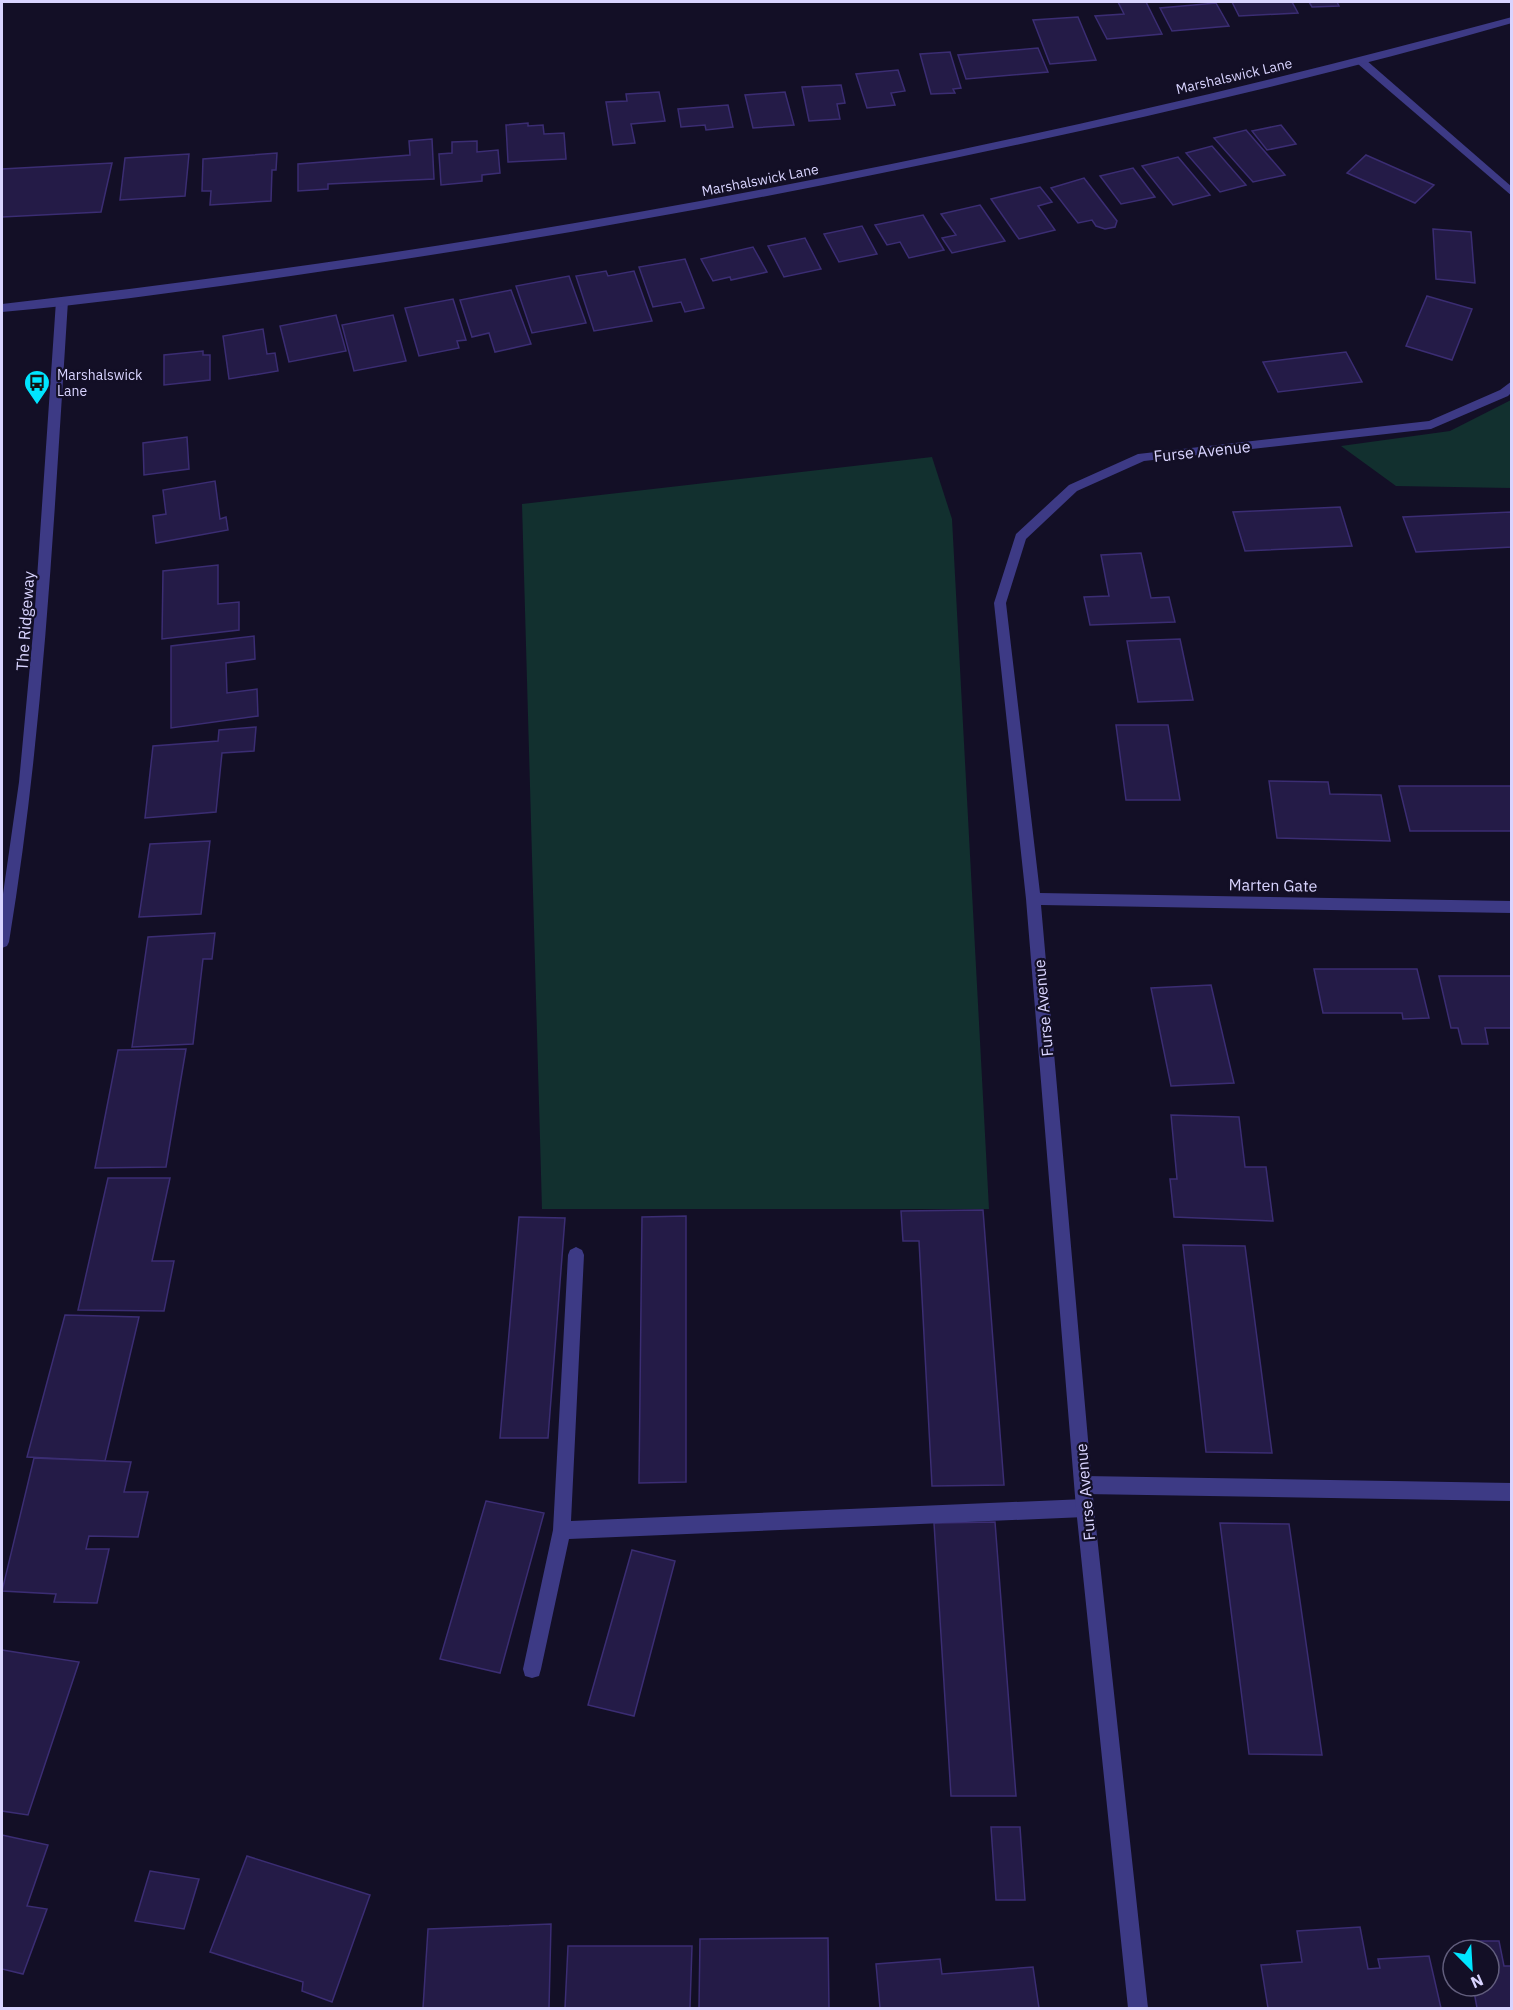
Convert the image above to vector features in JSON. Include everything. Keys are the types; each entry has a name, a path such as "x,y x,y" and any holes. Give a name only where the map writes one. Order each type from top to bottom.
{"street":[{"name":"Marshalswick Lane","path":"2,308 381,259 695,207 913,165 1362,62 1512,20"},
{"path":"1362,62 1512,193"},
{"name":"The Ridgeway","path":"2,942 6,896 37,686 62,301"},
{"name":"Furse Avenue","path":"1138,2008 1085,1508 1033,899 1000,603 1020,537 1073,488 1142,457 1431,425 1504,393 1512,385"},
{"name":"Marten Gate","path":"1033,899 1512,907"},
{"path":"532,1669 562,1530 576,1255"},
{"path":"1084,1485 1512,1492"},
{"path":"562,1530 1085,1508"}],"green space":[{"path":"1511,400 1511,488 1396,486 1341,446 1450,431"},
{"path":"932,457 952,519 989,1209 542,1209 522,504"}],"building":[{"path":"1118,2 1146,2 1162,34 1107,39 1095,16 1124,14"},
{"path":"1232,2 1292,2 1298,13 1239,16"},
{"path":"1309,2 1337,2 1339,6 1312,7"},
{"path":"1216,3 1229,26 1172,31 1160,8"},
{"path":"1078,17 1096,60 1050,64 1033,20"},
{"path":"1038,48 1048,72 966,79 958,55"},
{"path":"950,52 961,88 953,89 955,93 931,94 920,54"},
{"path":"898,70 905,91 891,93 895,105 867,108 856,74"},
{"path":"841,85 845,103 837,104 840,119 809,121 802,87"},
{"path":"659,92 665,121 631,124 635,143 613,145 606,102 627,101 626,94"},
{"path":"785,92 794,125 753,128 745,95"},
{"path":"728,105 733,127 706,130 705,125 681,127 678,109"},
{"path":"528,123 528,126 543,125 544,134 564,133 566,159 508,162 506,125"},
{"path":"1281,125 1296,144 1267,150 1252,131"},
{"path":"1246,130 1285,175 1253,182 1214,138"},
{"path":"432,139 434,179 328,184 328,189 298,191 298,164 410,155 409,141"},
{"path":"477,141 477,152 498,150 500,173 482,175 482,181 441,185 439,154 452,153 452,142"},
{"path":"1212,146 1246,185 1220,192 1186,153"},
{"path":"277,153 276,170 272,170 271,201 210,205 211,191 202,191 203,159"},
{"path":"189,154 185,196 120,200 125,158"},
{"path":"1366,155 1434,185 1415,203 1347,173"},
{"path":"1178,157 1210,195 1173,205 1142,166"},
{"path":"112,163 101,212 2,217 2,169"},
{"path":"1133,168 1155,197 1121,204 1100,176"},
{"path":"1084,178 1117,221 1115,227 1105,229 1096,226 1092,220 1078,223 1051,188"},
{"path":"1040,187 1052,202 1038,206 1055,230 1019,239 991,199"},
{"path":"980,205 1005,241 952,253 942,238 956,235 941,214"},
{"path":"923,215 944,250 909,258 900,242 887,245 875,225"},
{"path":"862,226 877,254 839,262 824,234"},
{"path":"1433,229 1471,232 1475,283 1436,279"},
{"path":"805,238 821,269 784,277 768,246"},
{"path":"753,247 767,272 731,280 730,277 713,281 701,259"},
{"path":"685,259 704,308 685,312 681,302 653,307 639,267"},
{"path":"606,271 608,276 634,271 652,321 594,331 576,276"},
{"path":"569,276 586,323 532,333 516,286"},
{"path":"511,290 531,344 495,352 489,333 472,337 460,300"},
{"path":"1427,296 1472,309 1452,360 1406,346"},
{"path":"453,299 466,340 457,341 459,348 419,356 405,308"},
{"path":"336,315 346,351 289,362 280,326"},
{"path":"393,315 406,361 354,371 342,325"},
{"path":"263,329 267,354 275,353 278,371 229,379 223,336"},
{"path":"203,351 203,355 210,355 210,380 164,385 164,355"},
{"path":"1346,352 1362,382 1278,392 1263,362"},
{"path":"187,437 189,469 144,475 143,443"},
{"path":"215,481 220,519 226,517 228,530 156,543 153,516 166,514 163,490"},
{"path":"1340,507 1352,546 1245,551 1233,512"},
{"path":"1511,512 1512,547 1416,552 1403,517"},
{"path":"1141,553 1151,598 1169,597 1175,622 1090,625 1084,597 1109,596 1101,555"},
{"path":"218,565 218,604 239,602 239,630 162,639 163,571"},
{"path":"254,636 255,659 226,663 227,693 257,689 258,716 171,728 171,646"},
{"path":"1180,639 1193,700 1138,702 1127,641"},
{"path":"1116,725 1168,725 1180,800 1126,800"},
{"path":"256,727 254,751 222,753 216,812 145,818 153,746 218,741 219,730"},
{"path":"1269,781 1328,782 1330,794 1381,795 1390,841 1277,838"},
{"path":"1399,786 1512,786 1512,831 1410,831"},
{"path":"210,841 201,914 139,917 150,844"},
{"path":"215,933 212,959 203,959 193,1044 132,1047 148,937"},
{"path":"1314,969 1417,969 1429,1018 1403,1019 1402,1013 1323,1013"},
{"path":"1439,976 1512,976 1512,1028 1485,1028 1488,1044 1462,1044 1458,1028 1451,1028"},
{"path":"1211,985 1234,1083 1171,1086 1151,988"},
{"path":"186,1049 166,1167 95,1168 118,1050"},
{"path":"1171,1115 1239,1117 1245,1167 1266,1167 1273,1221 1174,1217 1170,1179 1177,1179"},
{"path":"108,1178 170,1178 152,1261 174,1261 164,1311 78,1310"},
{"path":"983,1210 1004,1485 932,1486 919,1241 903,1241 901,1211"},
{"path":"686,1216 686,1482 639,1483 642,1217"},
{"path":"519,1217 565,1218 548,1438 500,1438"},
{"path":"1183,1245 1245,1246 1272,1453 1206,1452"},
{"path":"65,1315 139,1317 105,1461 27,1457"},
{"path":"34,1458 131,1462 124,1492 148,1492 138,1537 89,1536 86,1549 109,1549 97,1603 54,1602 56,1594 2,1591"},
{"path":"486,1501 544,1513 500,1673 440,1659"},
{"path":"995,1522 1016,1796 951,1796 934,1523"},
{"path":"1220,1523 1289,1524 1322,1755 1249,1754"},
{"path":"632,1550 675,1561 634,1716 588,1705"},
{"path":"2,1650 79,1662 28,1815 2,1811"},
{"path":"991,1827 1020,1827 1025,1900 996,1900"},
{"path":"2,1835 48,1845 27,1906 47,1909 23,1974 2,1969"},
{"path":"247,1856 370,1895 332,2002 302,1991 303,1982 210,1952"},
{"path":"150,1871 199,1879 184,1929 135,1921"},
{"path":"551,1924 549,2008 423,2008 428,1929"},
{"path":"1360,1927 1368,1969 1380,1968 1378,1959 1429,1956 1441,2008 1268,2008 1261,1965 1302,1962 1297,1931"},
{"path":"828,1938 829,2008 699,2008 700,1939"},
{"path":"568,1946 692,1946 690,2008 565,2008"},
{"path":"1501,1951 1504,1966 1512,1966 1512,2008 1477,2008 1475,1998 1501,1998"},
{"path":"940,1959 942,1974 1033,1967 1039,2008 880,2008 876,1964"}],"place":[{"name":"Marshalswick Lane","path":"37,406"}]}
